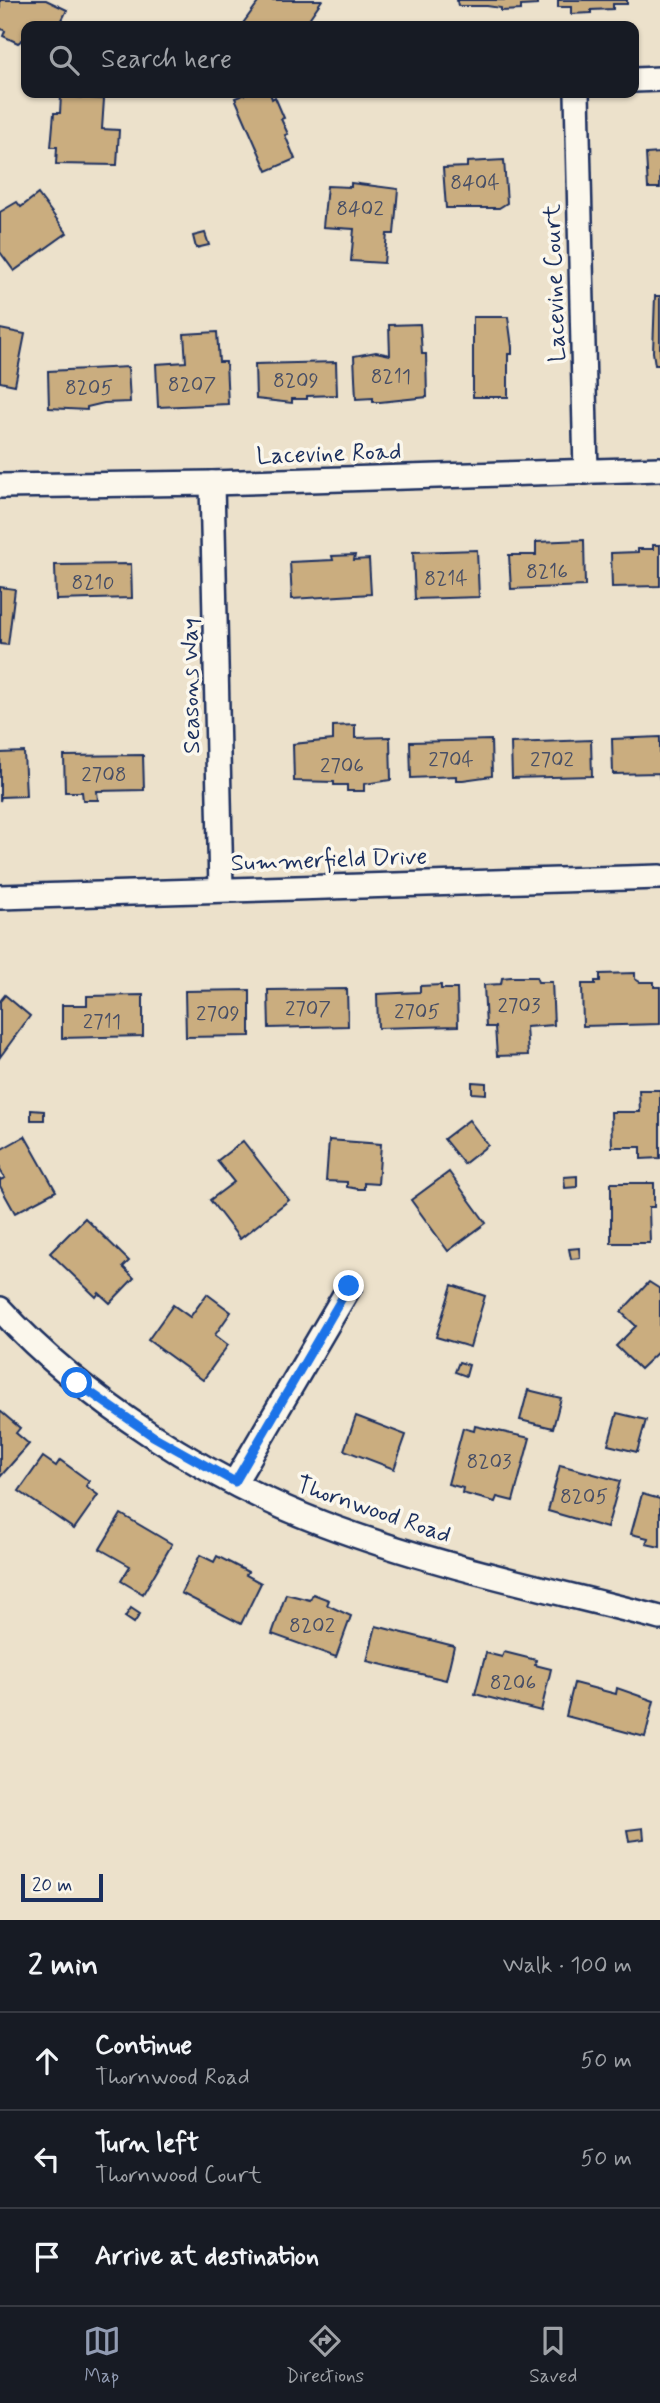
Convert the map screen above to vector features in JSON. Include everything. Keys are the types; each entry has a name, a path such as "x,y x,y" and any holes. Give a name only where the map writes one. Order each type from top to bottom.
{"street":[{"path":"639,80 660,79"},
{"name":"Lacevine Court","path":"577,98 586,472"},
{"name":"Lacevine Road","path":"0,486 212,483 660,469"},
{"name":"Seasons Way","path":"212,483 220,889"},
{"name":"Summerfield Drive","path":"0,897 660,877"},
{"path":"235,1482 349,1286"},
{"name":"Thornwood Road","path":"0,1309 32,1345 77,1383 153,1436 235,1482 321,1524 395,1549 660,1618"}],"building":[{"path":"0,0 46,0 67,10 62,21 21,21 21,41 18,43 3,36 5,31 0,28"},
{"path":"260,0 322,0 307,21 245,21"},
{"path":"457,0 537,0 537,5 521,6 521,10 501,11 501,8 487,6 458,6"},
{"path":"558,0 627,0 627,4 613,4 613,9 591,10 591,13 571,14 571,7 558,7"},
{"path":"61,98 104,99 102,129 119,130 117,165 56,164 57,147 51,147 54,113 60,113"},
{"path":"235,98 275,98 284,118 281,119 288,134 285,135 295,159 267,171"},
{"path":"660,153 660,188 648,188 646,154"},
{"path":"504,160 507,203 499,208 446,208 443,168 467,167 467,162"},
{"path":"351,183 398,189 394,234 387,234 384,263 351,261 354,229 323,227 327,186 351,187"},
{"path":"38,194 67,233 14,271 0,252 0,212 17,202 21,207"},
{"path":"205,233 209,245 196,248 193,236"},
{"path":"655,296 660,296 660,365 655,365 653,352"},
{"path":"473,317 508,317 512,354 508,354 508,397 473,397"},
{"path":"420,324 422,354 426,354 427,397 380,402 373,402 373,398 356,399 354,356 376,352 390,355 389,325"},
{"path":"0,329 25,334 15,385 0,382"},
{"path":"217,332 219,362 226,362 228,404 158,407 156,364 186,362 184,334"},
{"path":"336,362 337,395 307,396 307,399 292,399 292,403 256,399 255,364"},
{"path":"128,367 130,402 104,403 87,407 87,410 49,408 48,371"},
{"path":"584,540 585,586 511,589 509,555 536,555 536,542"},
{"path":"653,545 660,545 660,586 612,587 611,553 638,552 638,549 653,549"},
{"path":"477,550 479,597 415,599 413,552"},
{"path":"355,555 354,560 369,559 371,594 292,599 290,562 333,560 332,556"},
{"path":"131,564 132,598 56,600 55,565"},
{"path":"0,587 15,589 8,645 0,644"},
{"path":"355,725 355,738 390,737 391,780 364,784 364,791 347,791 347,785 334,785 334,782 294,781 293,744 333,740 333,726"},
{"path":"660,737 660,780 659,773 613,774 612,739"},
{"path":"491,740 492,776 463,780 456,780 456,776 411,778 410,742"},
{"path":"591,740 592,776 512,778 511,743"},
{"path":"24,752 26,796 1,797 0,801 0,753"},
{"path":"143,755 144,790 97,791 98,800 83,800 82,792 65,792 64,756"},
{"path":"635,973 635,979 640,982 654,982 654,987 660,987 660,1024 583,1026 582,984 595,984 595,981 600,981 600,974"},
{"path":"536,977 538,982 552,982 554,1025 526,1027 528,1055 497,1056 495,1027 486,1027 484,985 501,984 502,978"},
{"path":"441,985 441,989 457,989 458,1026 378,1028 377,994 420,992 420,986"},
{"path":"347,989 348,1026 269,1028 268,990"},
{"path":"250,990 250,1036 186,1037 185,991"},
{"path":"5,995 30,1016 0,1057 0,1001"},
{"path":"143,995 143,1036 62,1038 62,1005 87,1005 87,996"},
{"path":"472,1082 486,1083 486,1094 472,1093"},
{"path":"639,1090 660,1090 660,1158 641,1159 641,1147 612,1147 611,1112 640,1112"},
{"path":"31,1110 44,1111 44,1120 31,1120"},
{"path":"469,1120 488,1145 464,1164 444,1139"},
{"path":"25,1136 56,1191 15,1213 0,1186 0,1180 5,1178 0,1170 0,1150"},
{"path":"329,1140 381,1144 378,1184 364,1183 364,1189 358,1189 347,1187 347,1182 326,1181"},
{"path":"243,1141 289,1200 240,1239 210,1200 234,1182 217,1161"},
{"path":"449,1172 486,1223 448,1251 411,1200"},
{"path":"577,1176 577,1187 565,1188 564,1177"},
{"path":"611,1183 654,1183 654,1207 649,1207 650,1243 611,1243"},
{"path":"85,1218 129,1261 123,1267 134,1278 110,1303 99,1293 96,1297 50,1253"},
{"path":"579,1248 580,1258 571,1259 569,1249"},
{"path":"649,1282 660,1289 660,1350 640,1369 616,1346 636,1326 621,1312"},
{"path":"452,1285 485,1296 470,1347 436,1337"},
{"path":"207,1294 231,1312 215,1335 228,1345 203,1380 148,1340 173,1305 190,1317"},
{"path":"459,1362 469,1365 466,1376 455,1372"},
{"path":"528,1390 561,1398 553,1428 520,1420"},
{"path":"0,1411 20,1428 16,1433 29,1444 0,1477"},
{"path":"617,1413 646,1420 637,1452 608,1445"},
{"path":"356,1416 406,1435 394,1469 344,1450"},
{"path":"475,1426 530,1438 513,1501 497,1497 495,1502 462,1493 463,1488 448,1484 463,1428 474,1431"},
{"path":"43,1457 56,1466 60,1460 89,1481 86,1486 98,1495 74,1529 19,1491"},
{"path":"560,1465 620,1481 607,1528 548,1511"},
{"path":"642,1494 660,1499 660,1547 646,1544 648,1538 631,1534"},
{"path":"121,1514 172,1544 143,1594 121,1581 130,1566 100,1549"},
{"path":"200,1555 214,1562 217,1556 248,1572 246,1575 261,1583 241,1624 181,1593"},
{"path":"286,1594 310,1600 313,1594 329,1600 327,1605 351,1616 336,1657 272,1634"},
{"path":"131,1608 140,1614 134,1623 125,1617"},
{"path":"376,1626 454,1646 446,1680 367,1661"},
{"path":"504,1652 536,1660 535,1665 551,1669 541,1711 475,1694 486,1653 502,1657"},
{"path":"574,1683 616,1694 617,1688 654,1701 645,1737 566,1716"},
{"path":"643,1828 644,1839 629,1841 627,1830"}],"route":[{"path":"77,1383 153,1436 235,1482 349,1286"}]}
